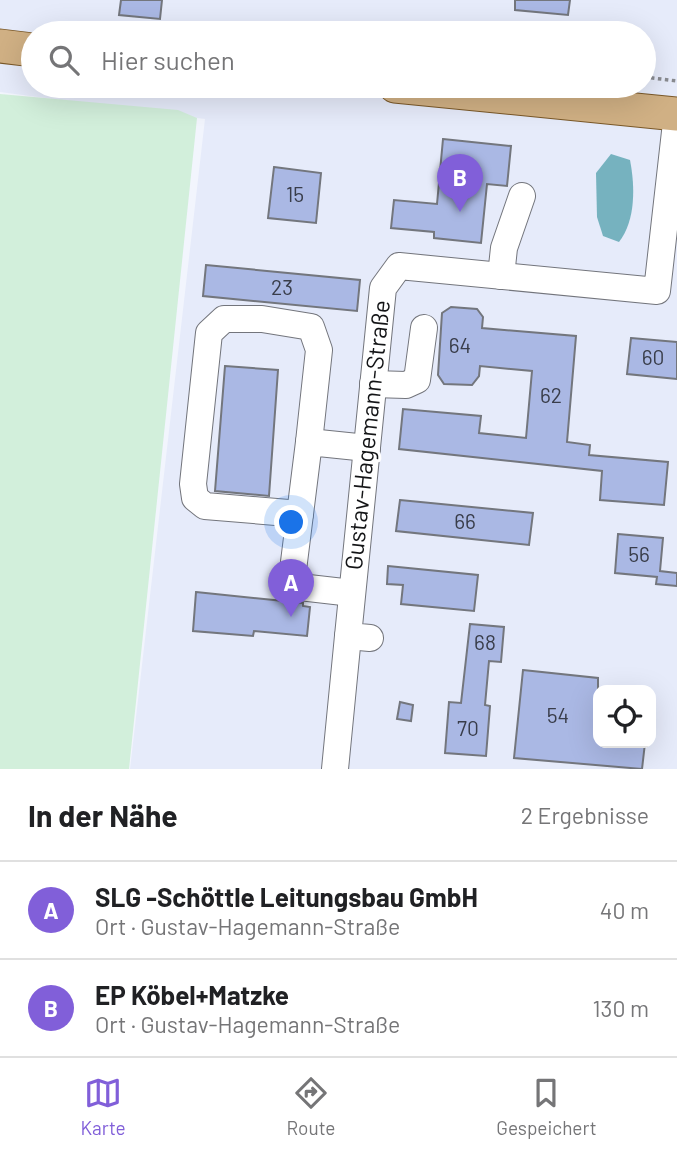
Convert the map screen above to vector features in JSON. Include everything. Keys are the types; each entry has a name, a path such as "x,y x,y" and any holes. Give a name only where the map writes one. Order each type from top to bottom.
{"main road":[{"path":"0,46 21,49"},
{"path":"516,98 677,114"}],"street":[{"name":"Gustav-Hagemann-Straße","path":"335,769 359,637 352,593 383,288 399,266 667,293 677,114"},
{"path":"501,276 504,248 522,196"},
{"path":"300,514 205,506 195,498 193,484 209,333 224,319 262,320 311,327 319,350 309,442 300,514 291,586 352,593"},
{"path":"373,384 407,386 417,380 424,328"},
{"path":"309,442 366,449"}],"path":[{"path":"656,78 677,81"}],"shaded area":[{"path":"0,0 677,0 677,769 130,769 205,119 46,98 656,98 656,21 21,21 21,95 0,92"}],"green space":[{"path":"0,94 21,98 178,110 197,118 129,769 0,769"}],"water":[{"path":"611,154 630,160 633,181 629,224 619,242 603,236 597,217 596,173"}],"building":[{"path":"121,0 162,0 160,19 119,15"},
{"path":"515,0 570,0 568,15 515,10"},
{"path":"443,139 511,146 507,186 487,184 481,243 434,238 434,232 391,228 394,200 437,204"},
{"path":"274,167 321,173 316,223 268,218"},
{"path":"206,265 360,280 357,311 203,296"},
{"path":"451,307 477,309 483,317 482,328 576,336 567,442 590,445 589,455 668,462 664,505 600,500 602,471 399,449 403,409 481,416 479,433 526,438 532,371 480,366 479,376 472,385 444,384 438,375 442,313"},
{"path":"631,338 677,342 677,379 627,374"},
{"path":"225,366 278,370 269,496 215,491"},
{"path":"400,500 533,513 529,545 396,531"},
{"path":"618,534 663,538 660,571 677,573 677,586 656,584 657,577 615,573"},
{"path":"388,566 478,575 474,611 401,604 403,585 387,584"},
{"path":"196,592 303,603 303,606 310,607 307,636 254,631 253,636 193,631"},
{"path":"470,624 504,627 501,662 489,661 485,705 490,706 486,756 445,753 449,702 461,703"},
{"path":"523,670 598,678 598,685 593,685 593,748 644,748 642,769 514,758"},
{"path":"400,702 413,705 411,721 397,719"}],"place":[{"name":"EP Köbel+Matzke","path":"460,212"},
{"name":"SLG -Schöttle Leitungsbau GmbH","path":"291,617"}]}
